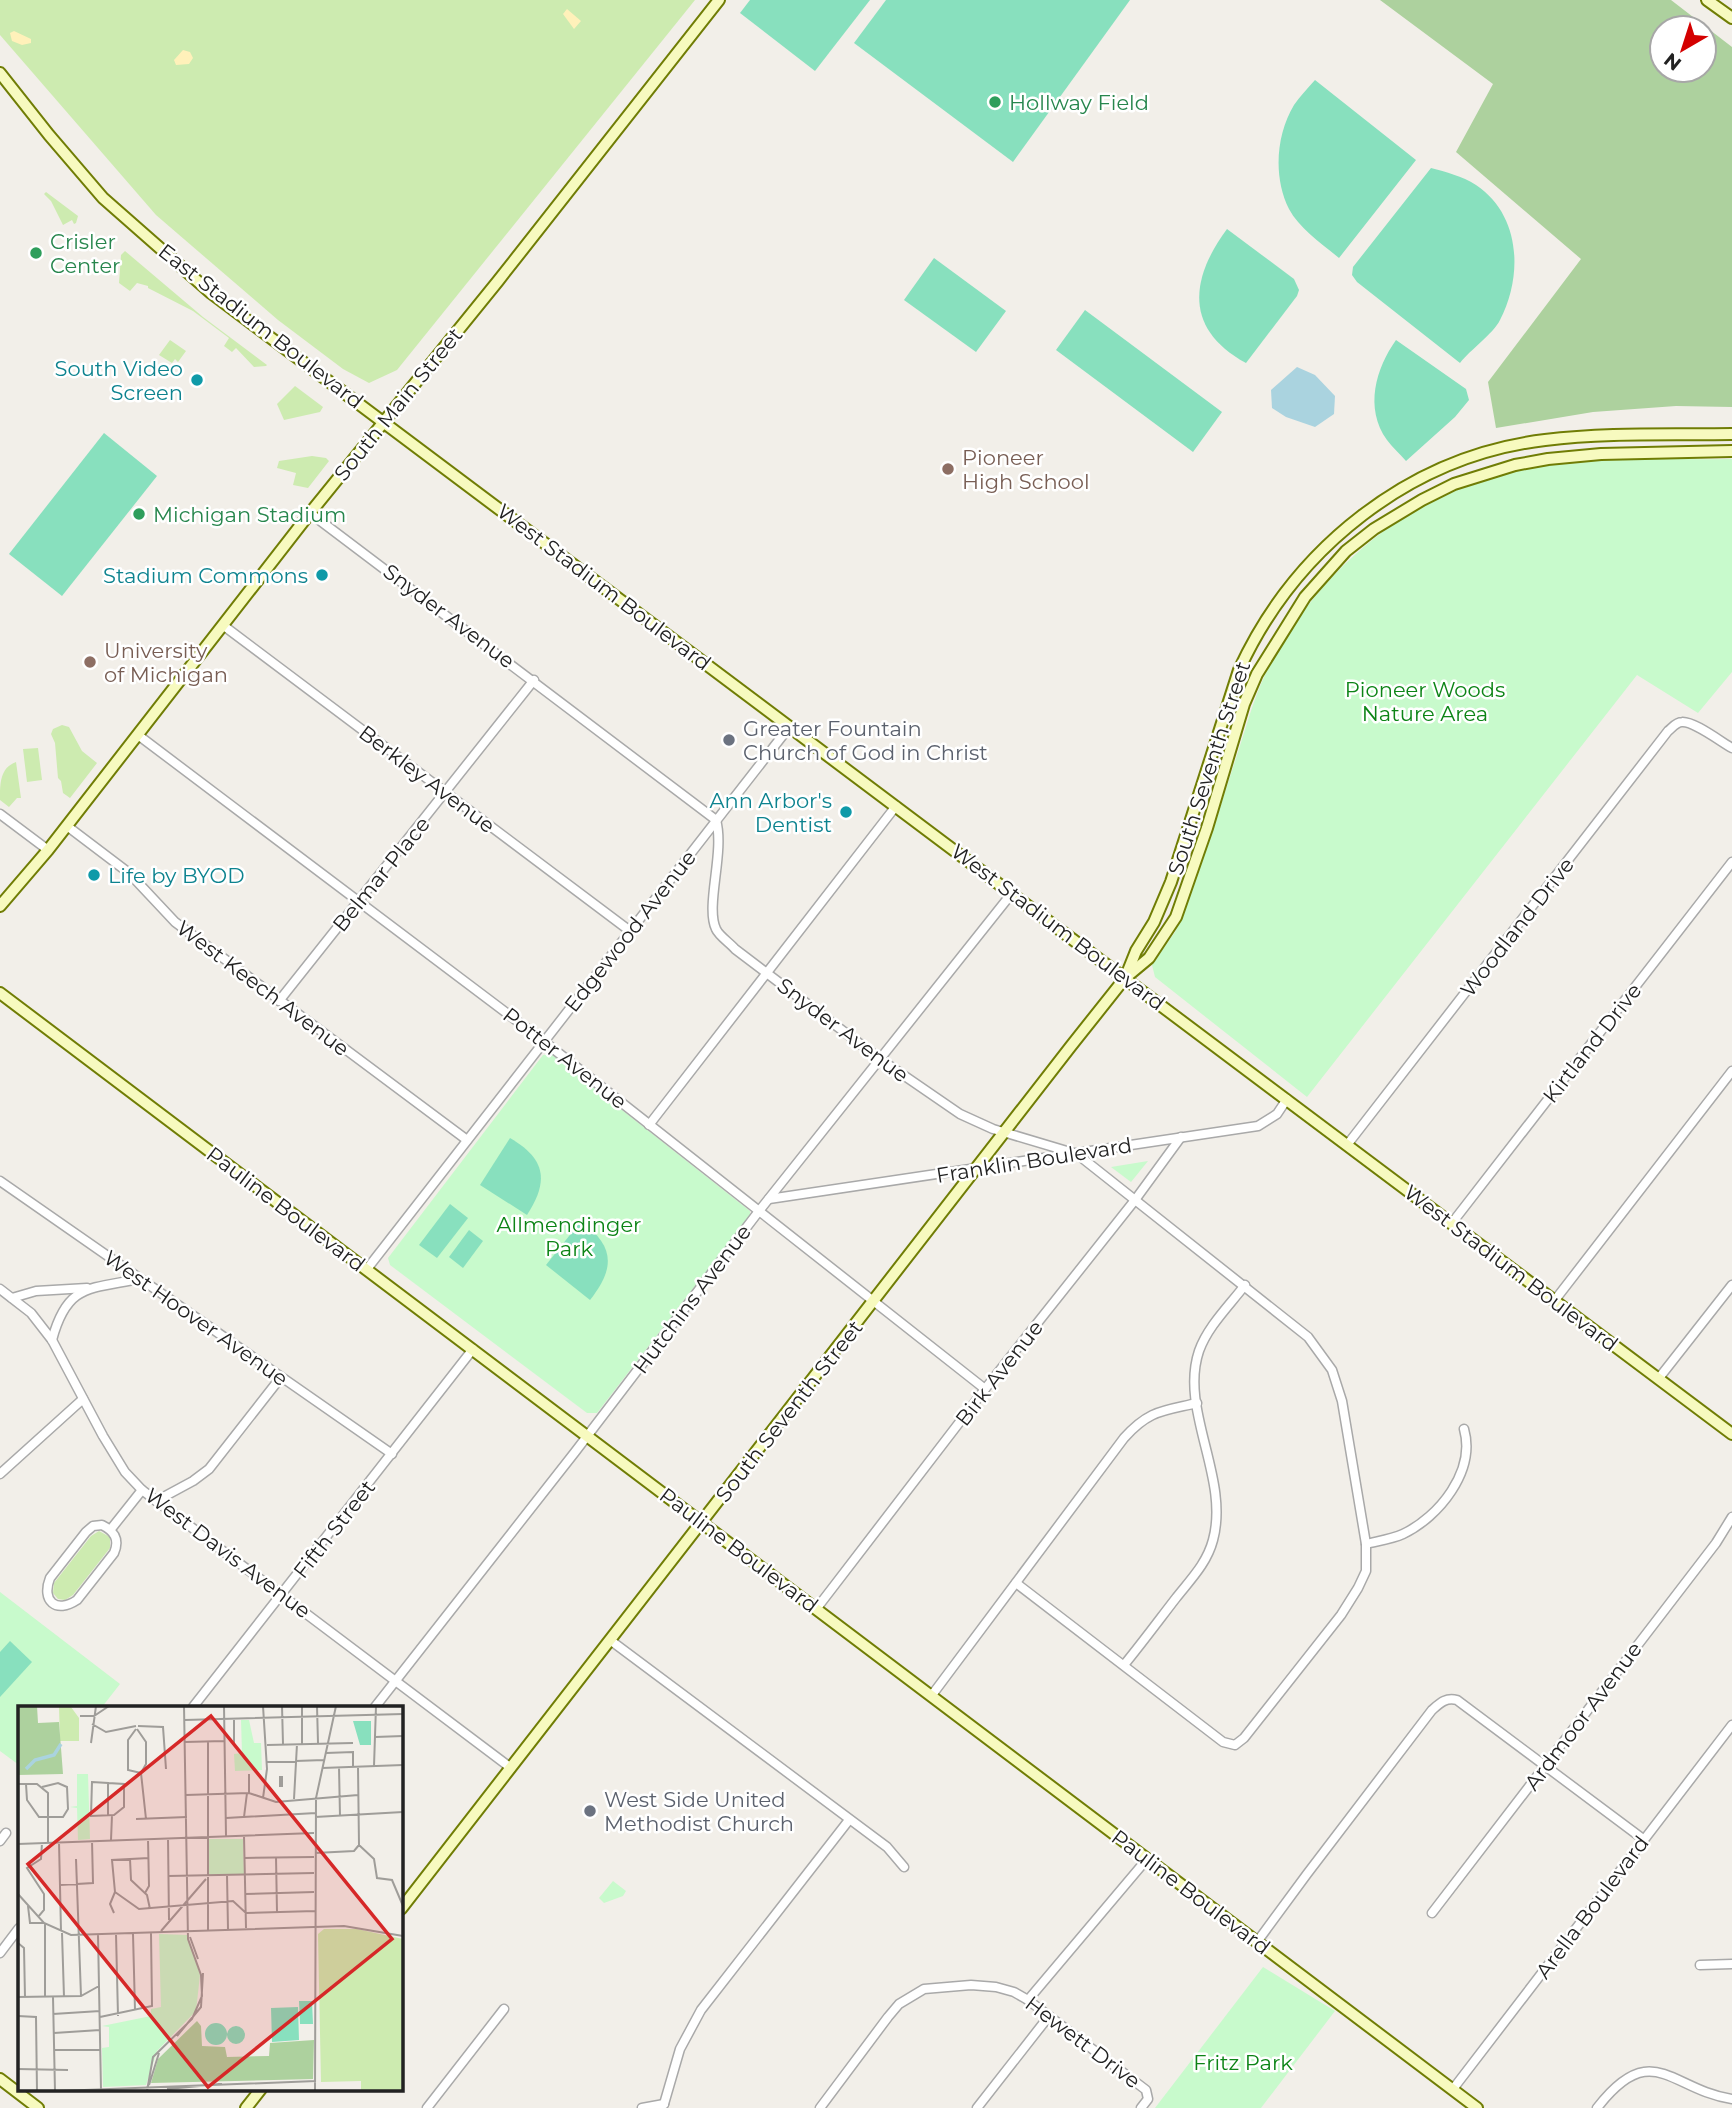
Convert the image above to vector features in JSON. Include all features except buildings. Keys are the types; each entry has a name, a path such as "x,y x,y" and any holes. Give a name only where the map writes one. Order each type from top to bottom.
{"street":[{"name":"South Main Street","path":"0,906 48,850 310,513 506,271 719,0"},
{"path":"1707,0 1732,19"},
{"name":"East Stadium Boulevard","path":"0,73 48,135 103,198 211,293 383,421"},
{"name":"West Stadium Boulevard","path":"383,421 1732,1434"},
{"name":"South Seventh Street","path":"1125,978 1171,882 1247,653 1308,563 1331,540 1376,505 1406,487 1474,456 1509,446 1578,436 1732,434"},
{"name":"South Seventh Street","path":"402,1908 1125,978 1149,958 1176,918 1207,828 1244,704 1257,674 1305,597 1346,551 1374,529 1422,500 1474,477 1515,465 1580,455 1732,451"},
{"name":"Snyder Avenue","path":"310,513 716,820 720,834 713,905 716,930 735,949 880,1059 960,1115 1077,1154 1308,1337 1332,1370 1342,1401 1366,1544 1366,1571 1359,1588 1244,1738 1235,1745 1223,1742 1213,1735 1124,1665"},
{"name":"Berkley Avenue","path":"224,626 631,931"},
{"name":"Belmar Place","path":"279,1001 534,680"},
{"name":"Woodland Drive","path":"1347,1146 1668,731 1675,724 1683,722 1732,748"},
{"name":"Edgewood Avenue","path":"367,1269 790,726"},
{"name":"Potter Avenue","path":"138,735 544,1042 985,1389"},
{"path":"649,1125 896,806"},
{"path":"0,814 48,850"},
{"name":"West Keech Avenue","path":"67,826 129,873 175,922 467,1140"},
{"name":"Kirtland Drive","path":"1452,1223 1732,862"},
{"name":"Hutchins Avenue","path":"376,1706 588,1436 759,1211 1012,893"},
{"name":"Pauline Boulevard","path":"0,993 1477,2108"},
{"path":"1555,1300 1732,1071"},
{"name":"Franklin Boulevard","path":"769,1199 1258,1126 1277,1114 1287,1099"},
{"name":"Birk Avenue","path":"817,1608 985,1389 1135,1200 1181,1137"},
{"name":"West Hoover Avenue","path":"0,1181 392,1454"},
{"path":"12,1298 36,1291 87,1288 139,1279"},
{"path":"1016,1583 1124,1665 1202,1566 1213,1540 1217,1515 1216,1491 1197,1403 1195,1379 1199,1352 1208,1332 1245,1285"},
{"path":"1659,1378 1732,1285"},
{"path":"52,1340 61,1311 87,1288"},
{"name":"West Davis Avenue","path":"0,1289 31,1313 52,1340 125,1472 142,1490 511,1768"},
{"name":"Fifth Street","path":"194,1706 473,1349"},
{"path":"156,1501 185,1486 209,1469 281,1377"},
{"path":"0,1474 83,1399"},
{"path":"932,1695 1139,1421 1153,1414 1197,1403"},
{"path":"1366,1544 1402,1535 1428,1518 1448,1497 1461,1472 1466,1455 1467,1440 1464,1430"},
{"path":"111,1530 142,1490"},
{"name":"Ardmoor Avenue","path":"1432,1913 1716,1543 1732,1517"},
{"path":"102,1525 111,1530 117,1545 114,1553 77,1600 68,1606 53,1604 47,1595 46,1587 50,1578 93,1526 102,1525"},
{"path":"610,1640 887,1847 904,1867"},
{"path":"1258,1942 1432,1710 1450,1698 1457,1700 1643,1839"},
{"name":"Arella Boulevard","path":"1453,2089 1732,1725"},
{"path":"642,2108 667,2106 680,2049 701,2010 849,1819"},
{"path":"1028,2000 1147,1859"},
{"path":"0,1953 18,1929"},
{"path":"1700,1965 1732,1964"},
{"name":"Hewett Drive","path":"820,2108 899,2004 924,1989 971,1985 996,1987 1014,1992 1028,2000 1142,2086 1149,2093 1141,2108"},
{"path":"427,2108 504,2009"},
{"path":"977,2108 1049,2016"},
{"path":"1597,2108 1622,2080 1652,2071 1673,2076 1732,2099"},
{"path":"0,2079 38,2108"},
{"path":"246,2108 260,2090"}],"green space":[{"path":"0,0 695,0 397,370 369,383 343,369 278,320 156,215 0,35"},
{"path":"750,0 870,0 815,71 740,13"},
{"name":"Hollway Field","path":"886,0 1130,0 1013,162 854,43"},
{"path":"1380,0 1671,0 1689,14 1648,14 1648,84 1718,84 1718,36 1732,47 1732,407 1676,406 1593,412 1496,428 1488,382 1581,259 1456,152 1493,84"},
{"path":"1315,80 1416,160 1339,258 1293,216 1280,183 1279,156 1283,129 1294,105"},
{"path":"1431,168 1465,179 1491,198 1502,213 1514,247 1512,285 1500,320 1460,363 1357,282 1352,275 1353,267"},
{"path":"46,192 78,216 76,223 72,220 63,225 51,201 44,194"},
{"path":"1227,229 1294,279 1299,290 1246,363 1226,350 1212,335 1203,319 1199,302 1200,284 1206,266"},
{"path":"125,251 203,317 267,365 254,367 236,348 232,352 224,346 229,338 193,311 148,286 137,283 130,291 119,283 121,255"},
{"path":"934,258 1006,311 976,352 904,300"},
{"path":"1085,310 1222,412 1193,452 1056,350"},
{"path":"170,340 186,351 178,362 175,359 172,363 159,355"},
{"path":"1396,340 1466,389 1469,400 1455,417 1406,461 1389,443 1380,428 1374,402 1378,376"},
{"path":"295,386 323,407 320,412 284,420 277,404"},
{"path":"104,433 157,476 62,596 9,554"},
{"path":"312,456 329,461 308,488 293,485 296,473 277,468 279,461"},
{"name":"Pioneer Woods Nature Area","path":"1732,459 1732,672 1698,713 1637,675 1307,1097 1155,977 1152,965 1175,932 1188,901 1265,675 1286,637 1311,601 1341,568 1373,539 1409,514 1448,493 1488,477 1531,467 1606,460"},
{"path":"62,725 69,727 82,751 97,763 70,798 63,793 58,778 55,743 51,734 53,729"},
{"path":"38,748 42,780 27,782 23,749"},
{"path":"16,762 21,798 17,798 9,807 0,800 1,782 7,768"},
{"name":"Allmendinger Park","path":"551,1054 750,1211 750,1215 597,1413 587,1413 390,1265 388,1258 543,1055"},
{"path":"510,1138 531,1154 540,1172 539,1192 527,1215 480,1185"},
{"path":"1148,1161 1131,1182 1111,1167"},
{"path":"450,1204 468,1218 437,1258 419,1245"},
{"path":"581,1221 600,1239 608,1258 604,1277 590,1300 546,1265"},
{"path":"469,1230 483,1241 463,1268 449,1257"},
{"path":"99,1531 110,1537 110,1548 73,1595 65,1600 58,1599 53,1593 54,1583 91,1536"},
{"path":"0,1592 120,1684 103,1706 18,1706 18,1764 0,1751"},
{"path":"10,1641 32,1662 0,1697 0,1652"},
{"path":"613,1881 626,1891 623,1896 604,1903 599,1898"},
{"name":"Fritz Park","path":"1263,1967 1335,2011 1261,2108 1155,2108"}],"sand":[{"path":"567,9 581,21 574,29 563,14"},
{"path":"14,31 31,39 31,43 22,45 12,41 10,33"},
{"path":"183,50 190,52 193,58 189,64 176,65 174,60"}],"water":[{"path":"1297,367 1315,375 1335,396 1334,414 1315,427 1286,417 1272,408 1271,390"}],"place":[{"name":"Hollway Field","path":"995,102"},
{"name":"Crisler Center","path":"36,253"},
{"name":"South Video Screen","path":"197,380"},
{"name":"Pioneer High School","path":"948,469"},
{"name":"Michigan Stadium","path":"139,514"},
{"name":"Stadium Commons","path":"322,575"},
{"name":"University of Michigan","path":"90,662"},
{"name":"Greater Fountain Church of God in Christ","path":"729,740"},
{"name":"Ann Arbor's Dentist","path":"846,812"},
{"name":"Life by BYOD","path":"94,875"},
{"name":"West Side United Methodist Church","path":"590,1811"}]}
